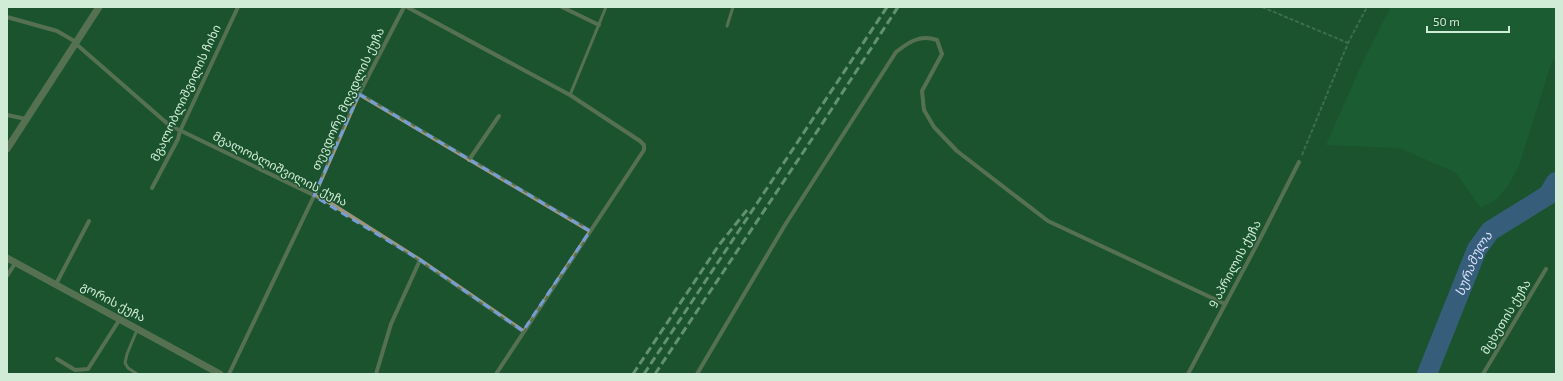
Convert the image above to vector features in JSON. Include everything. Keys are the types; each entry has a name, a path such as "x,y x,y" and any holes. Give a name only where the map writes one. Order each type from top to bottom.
{"street":[{"path":"7,149 99,7"},
{"name":"მგალობლიშვილის ჩიხი","path":"152,188 178,139 180,131 238,7"},
{"name":"თევდორე მღვდლის ქუჩა","path":"229,374 314,196 359,94 404,7"},
{"path":"408,7 570,95 644,144 644,150 496,374"},
{"path":"562,7 599,25"},
{"name":"მგალობლიშვილის ქუჩა","path":"7,17 57,31 76,43 170,125 330,203 420,260 523,331"},
{"path":"697,374 785,225 896,52 910,41 928,37 937,40 942,54 922,91 924,110 934,127 957,151 1048,221 1226,304"},
{"path":"359,94 590,231"},
{"path":"7,114 26,119"},
{"path":"469,160 499,116"},
{"name":"9 აპრილის ქუჩა","path":"1188,374 1299,162"},
{"path":"56,284 89,221"},
{"name":"გორის ქუჩა","path":"7,258 209,366 220,374"},
{"path":"376,374 391,324 420,260"},
{"path":"7,276 16,262"},
{"name":"მცხეთის ქუჩა","path":"1483,374 1546,269"},
{"path":"57,359 75,370 88,369 120,319"}],"lane":[{"path":"570,95 606,7"},
{"path":"727,26 733,7"},
{"path":"137,374 128,368 125,363 127,354 138,328"}],"path":[{"path":"1262,7 1348,43"},
{"path":"1299,162 1348,43 1367,7"}],"highlighted area":[{"path":"359,94 590,231 523,331 420,260 314,196"}],"green space":[{"path":"1391,7 1556,7 1556,59 1553,61 1549,70 1519,166 1507,187 1497,199 1481,208 1455,172 1399,148 1326,145 1365,57"}],"waterway":[{"name":"სურამულა","path":"1427,374 1477,249 1490,231 1548,195 1556,182"}],"railway":[{"path":"644,374 887,7"},
{"path":"655,374 820,127 898,7"},
{"path":"633,374 719,245 747,210"}]}
